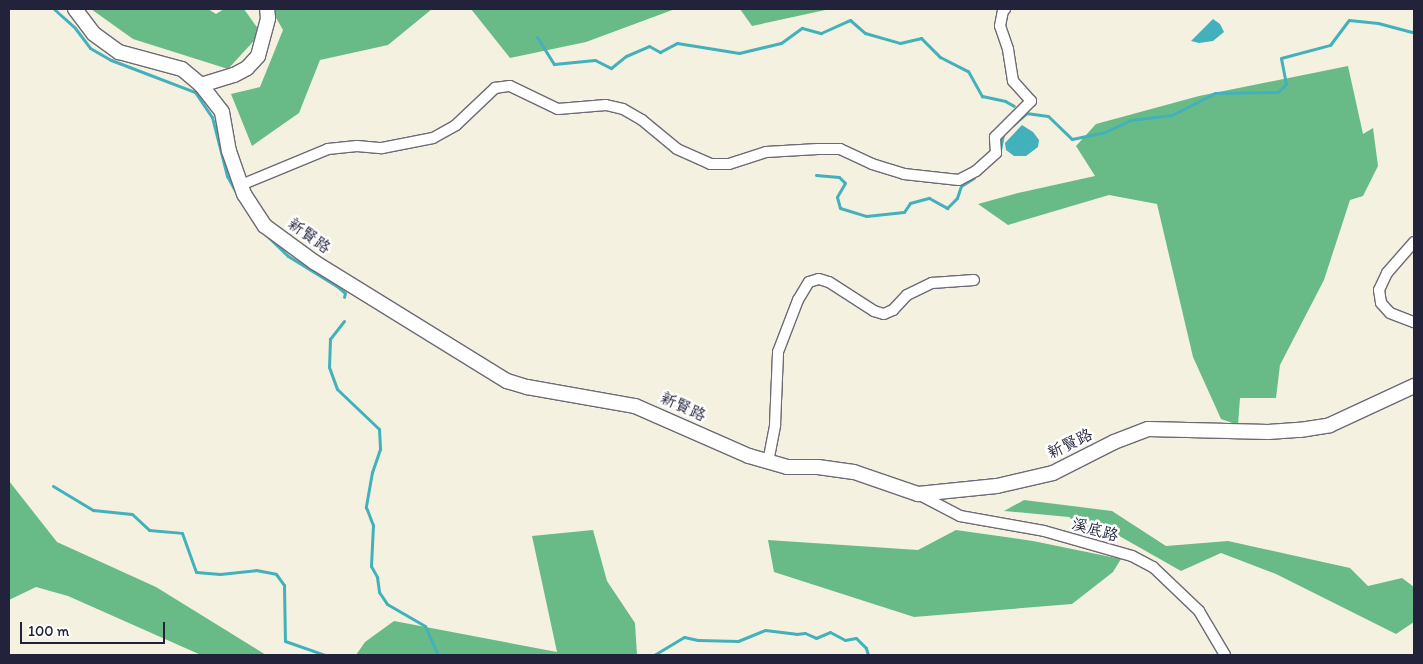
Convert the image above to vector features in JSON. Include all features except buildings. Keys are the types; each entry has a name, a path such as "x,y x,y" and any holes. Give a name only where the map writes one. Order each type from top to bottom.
{"street":[{"name":"新賢路","path":"74,9 94,34 119,52 182,70 201,85 222,112 229,151 241,185 265,226 314,262 507,381 635,406 750,456 787,468 818,467 854,472 918,494 997,486 1045,475 1114,442 1148,429 1268,432 1300,430 1330,425 1414,386"},
{"path":"201,85 234,75 246,68 258,56 268,18 267,9"},
{"path":"241,185 328,149 357,146 382,148 433,138 456,125 495,88 510,86 558,109 606,105 623,109 642,120 677,148 710,164 729,164 766,152 818,148 840,150 872,164 904,174 959,180 976,172 996,152 995,137 1031,101 1013,81 1008,49 1000,26 1005,9"},
{"path":"1414,242 1387,273 1380,290 1381,303 1390,313 1414,322"},
{"path":"768,462 775,425 778,352 798,300 809,282 819,279 829,282 874,311 884,314 893,310 907,295 932,283 974,280"},
{"name":"溪底路","path":"918,494 960,516 1044,531 1132,556 1153,567 1199,611 1225,655"}],"green space":[{"path":"91,9 208,9 216,14 224,9 244,9 261,33 228,69 133,39"},
{"path":"271,9 432,9 388,45 320,60 299,113 252,146 231,94 260,87 283,30"},
{"path":"471,9 675,9 586,42 510,58"},
{"path":"740,9 830,9 752,26"},
{"path":"1348,66 1363,134 1373,128 1378,166 1363,196 1350,200 1324,280 1280,365 1276,398 1240,398 1238,425 1221,419 1193,357 1157,204 1109,195 1008,225 978,204 1095,176 1076,146 1096,124 1199,96"},
{"path":"9,481 57,542 156,587 266,655 201,655 68,596 36,587 9,600"},
{"path":"1024,500 1112,511 1166,546 1228,541 1350,568 1368,586 1402,578 1414,587 1414,622 1396,634 1276,574 1221,553 1181,571 1107,529 1084,529 1069,517 1004,511"},
{"path":"593,530 607,581 635,623 637,655 356,655 365,642 394,621 557,652 532,536"},
{"path":"956,530 1033,541 1121,559 1113,572 1072,604 914,617 774,572 768,540 918,550"}],"water":[{"path":"1213,19 1220,24 1224,32 1213,41 1199,43 1191,41"},
{"path":"1022,125 1033,132 1039,140 1038,147 1026,156 1014,156 1006,150 1005,143"}],"waterway":[{"path":"54,9 75,28 90,48 111,60 195,92 212,117 227,176 237,194"},
{"path":"537,37 554,64 595,60 611,68 626,56 649,46 660,52 677,43 739,53 781,43 802,28 821,33 850,20 865,33 900,43 921,38 940,57 968,71 982,96 1005,101 1014,106"},
{"path":"1026,113 1048,116 1072,139 1105,132 1131,120 1172,115 1215,93 1278,92 1286,84 1281,58 1330,45 1349,20 1378,23 1414,31"},
{"path":"1013,125 1027,113"},
{"path":"1000,150 1003,135"},
{"path":"816,175 839,177 845,183 837,197 840,208 866,216 904,212 910,203 929,198 947,208 957,198 961,186 974,178"},
{"path":"261,230 288,256 338,287 345,293 344,297"},
{"path":"344,321 330,339 329,367 337,389 379,429 380,449 372,472 366,507 373,525 371,566 377,577 379,592 387,604 425,626 438,655"},
{"path":"53,486 93,510 132,514 149,530 182,533 196,572 220,574 256,570 276,574 284,585 285,641 325,655"},
{"path":"654,655 684,637 698,640 738,641 765,630 796,634 805,633 816,638 830,632 845,640 856,638 866,648 868,655"}]}
